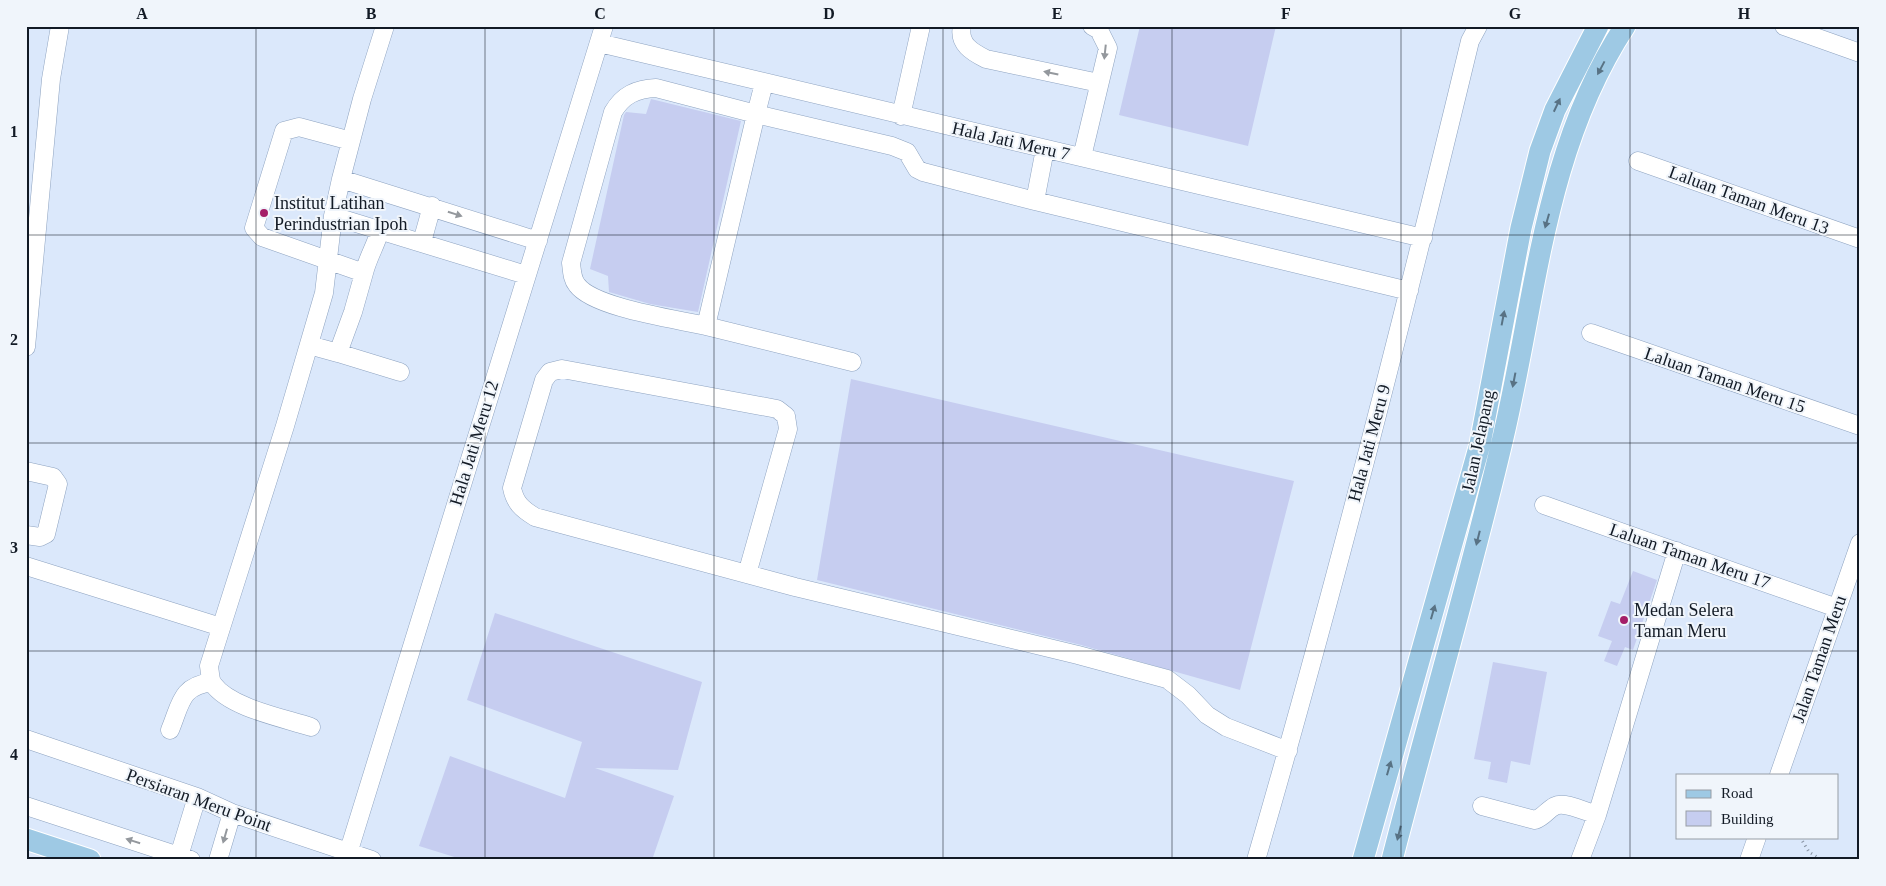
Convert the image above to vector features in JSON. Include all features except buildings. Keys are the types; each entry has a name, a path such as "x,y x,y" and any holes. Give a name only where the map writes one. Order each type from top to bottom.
{"main road":[{"name":"Jalan Jelapang","path":"1363,860 1480,444 1521,228 1540,151 1555,110 1598,26"},
{"name":"Jalan Jelapang","path":"1391,860 1503,440 1543,233 1581,106 1625,26"},
{"path":"1380,803 1379,838 1391,860"},
{"path":"26,840 90,860"}],"street":[{"path":"26,347 52,78 60,26"},
{"path":"311,727 240,704 221,694 212,682 209,666 324,293 333,216 341,179 385,26"},
{"path":"901,116 921,26"},
{"path":"962,26 963,43 972,52 986,59 1098,83"},
{"path":"1082,157 1098,83 1108,48 1099,30 1092,26"},
{"name":"Hala Jati Meru 9","path":"1256,860 1288,751 1423,238 1470,41 1478,26"},
{"path":"1784,26 1860,53"},
{"name":"Hala Jati Meru 7","path":"602,34 764,83 1423,238"},
{"name":"Hala Jati Meru 12","path":"347,856 602,34"},
{"path":"706,326 764,83"},
{"path":"852,362 603,302 578,287 573,279 571,263 613,112 619,102 632,92 656,88 892,146 907,152 916,169 923,172 1034,201 1409,291"},
{"path":"351,141 299,127 284,131 254,221 255,232 262,237 364,273"},
{"path":"1034,201 1045,149"},
{"name":"Laluan Taman Meru 13","path":"1638,161 1860,239"},
{"path":"341,179 432,206 538,241"},
{"path":"422,242 432,206"},
{"path":"333,216 526,275"},
{"path":"338,353 353,312 370,249 375,245 380,230"},
{"name":"Laluan Taman Meru 15","path":"1591,334 1860,426"},
{"path":"309,345 400,372"},
{"path":"748,574 788,430 786,416 777,409 562,369 550,372 544,380 512,488 514,500 535,517 748,574 1078,655 1167,679 1188,695 1207,716 1226,727 1288,751"},
{"path":"26,471 51,476 58,484 46,534 40,538 26,535"},
{"name":"Laluan Taman Meru 17","path":"1544,505 1837,608"},
{"name":"Jalan Taman Meru","path":"1779,774 1860,543"},
{"path":"1580,860 1597,815 1677,551"},
{"path":"26,566 221,626"},
{"path":"170,730 185,692 198,684 212,682"},
{"name":"Persiaran Meru Point","path":"26,739 197,796 232,813 347,856 372,860"},
{"path":"26,806 185,858 197,796"},
{"path":"1482,806 1535,820 1544,816 1554,806 1562,805 1597,815"},
{"path":"218,860 232,813"},
{"path":"1749,860 1757,838"}],"path":[{"path":"1801,838 1809,852 1822,860"}],"place":[{"name":"Institut Latihan Perindustrian Ipoh","path":"264,213"},
{"name":"Medan Selera Taman Meru","path":"1624,620"}]}
